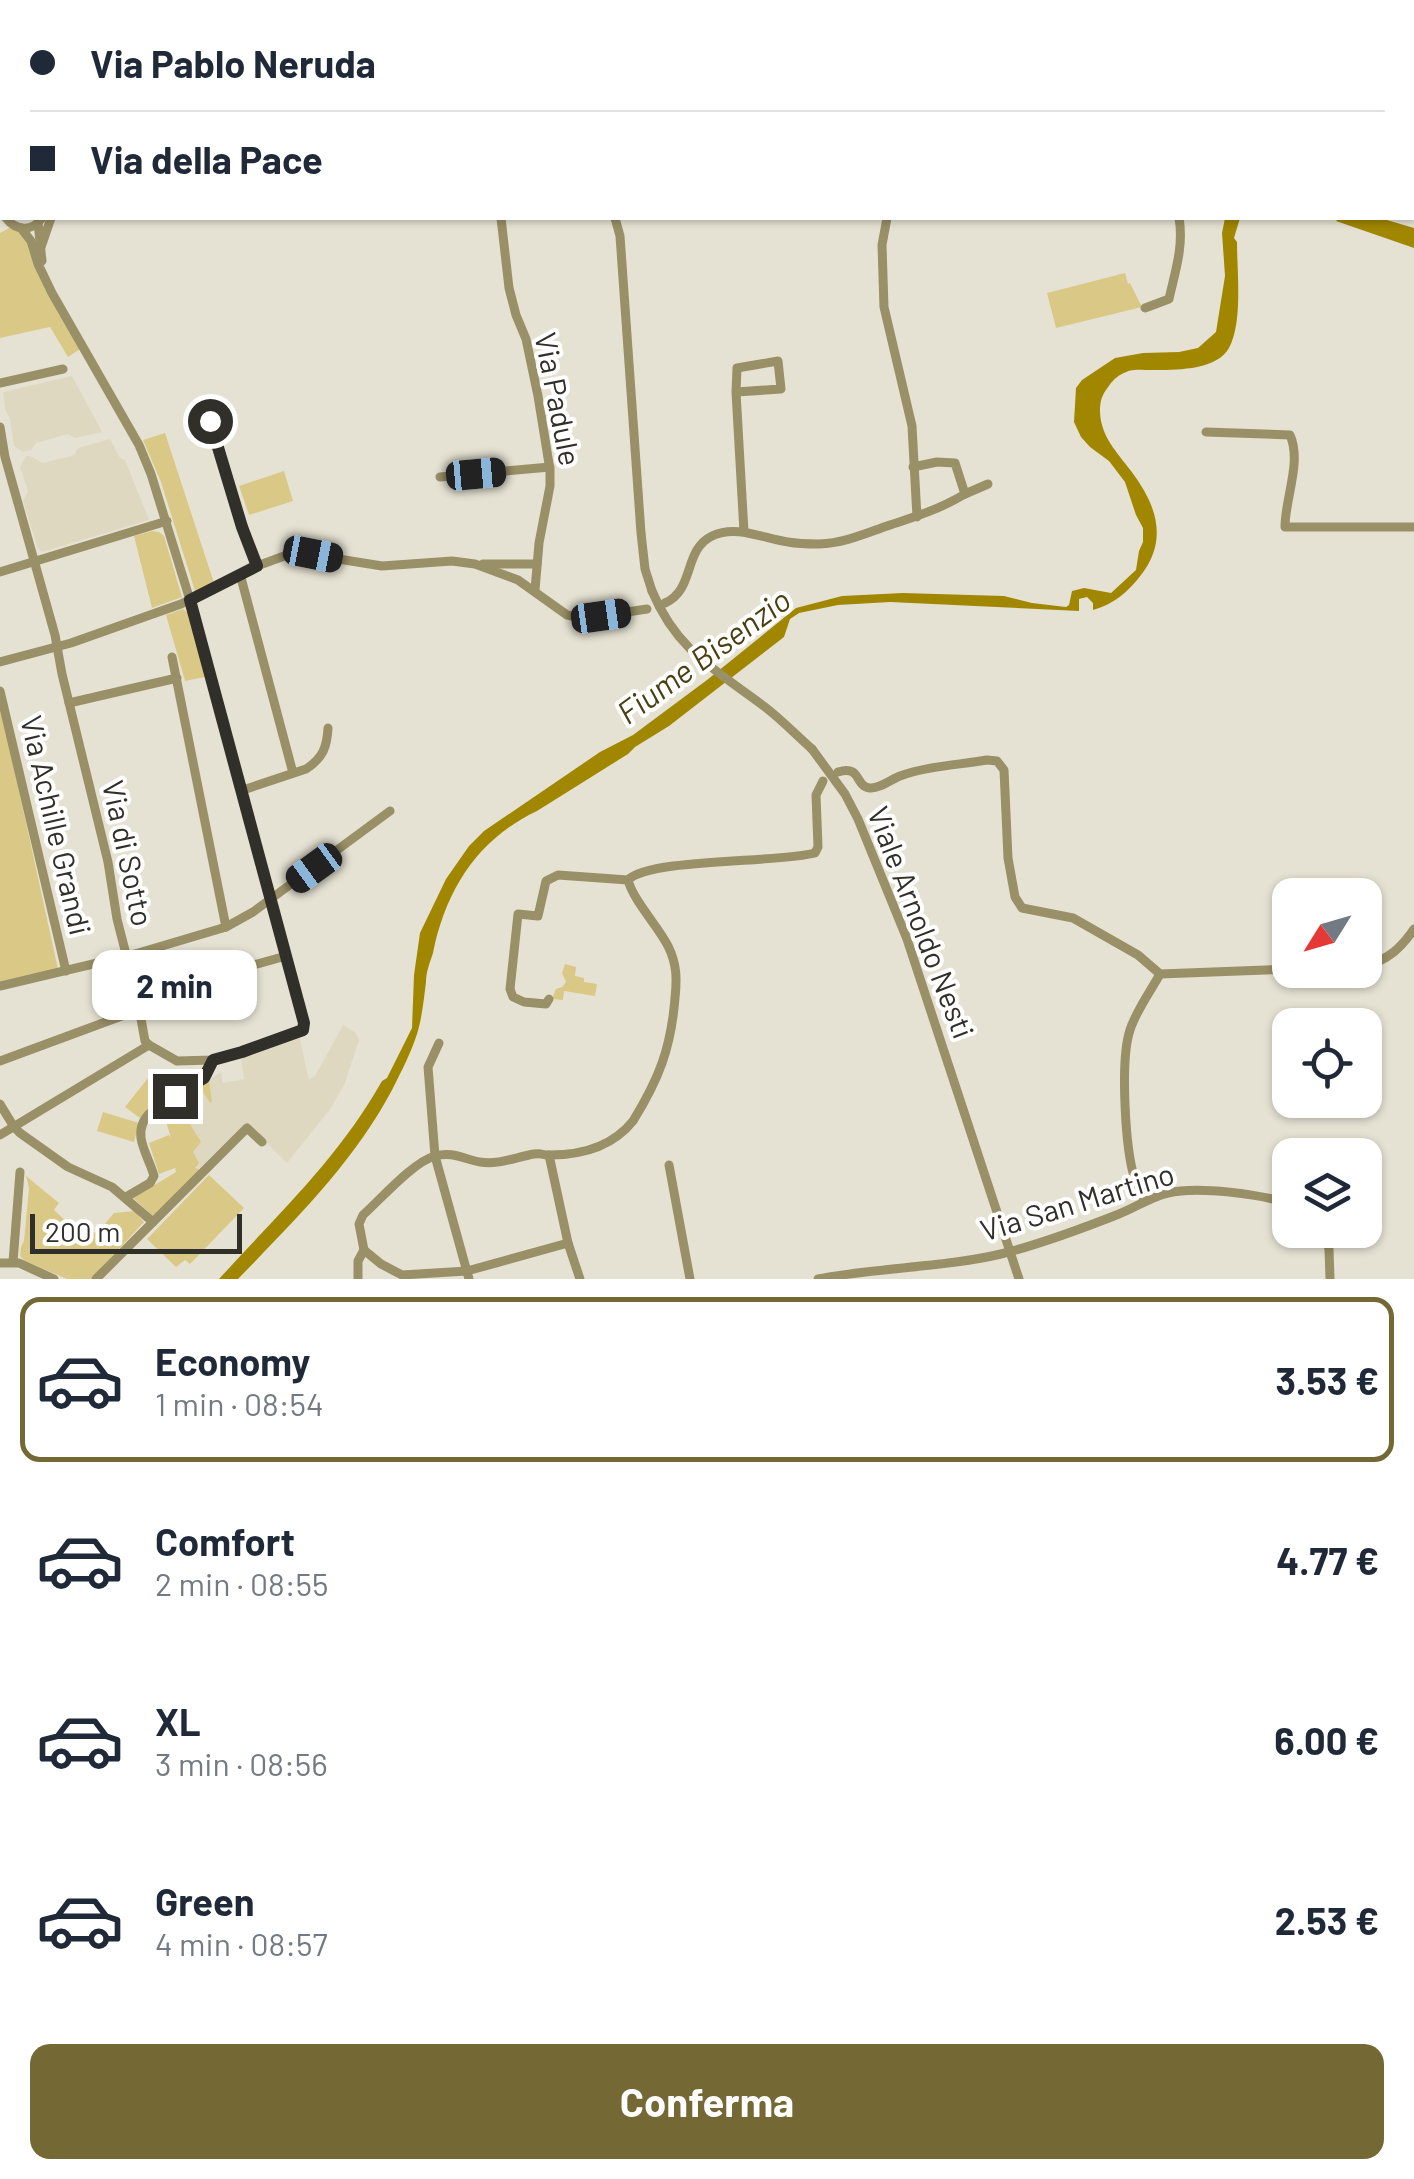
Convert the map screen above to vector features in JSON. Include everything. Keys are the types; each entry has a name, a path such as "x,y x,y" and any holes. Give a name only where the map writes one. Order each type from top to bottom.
{"street":[{"path":"0,1135 149,1046 177,1061 213,1060 303,1030 304,1023 243,790 152,474 139,444 52,292 42,268 40,220"},
{"path":"11,226 30,228 40,220"},
{"path":"40,250 50,220"},
{"name":"Via Padule","path":"501,220 512,304 526,339 550,467 534,590"},
{"name":"Viale Arnoldo Nesti","path":"616,220 620,236 641,533 652,591 667,622 688,650 777,716 812,749 845,794 907,939 1019,1279"},
{"name":"Viale Arnoldo Nesti","path":"620,236 624,220"},
{"path":"887,220 882,245 884,307 912,426 917,517"},
{"path":"1145,308 1169,299 1182,235 1178,220"},
{"path":"11,226 29,236 42,268"},
{"path":"736,392 781,388 778,362 738,368 736,392 744,532"},
{"path":"0,383 62,370"},
{"path":"210,421 257,566"},
{"name":"Via di Sotto","path":"0,427 3,458 58,646 149,1046"},
{"path":"1206,432 1290,434 1294,450 1284,527 1414,527"},
{"path":"913,467 955,463 966,494"},
{"path":"440,477 550,467"},
{"path":"665,602 681,592 692,557 708,539 721,533 744,532 785,542 837,543 939,509 988,484"},
{"path":"0,572 167,521"},
{"path":"0,662 71,643 190,600 257,566 295,552 382,566 452,561 537,564"},
{"path":"475,564 496,570 578,618 647,609"},
{"path":"240,574 293,773"},
{"path":"61,670 71,643"},
{"path":"172,657 226,927"},
{"path":"70,703 177,678"},
{"name":"Via Achille Grandi","path":"0,691 66,972"},
{"path":"243,790 306,769 327,746 328,728"},
{"path":"838,772 852,771 869,788 913,772 998,761 1005,776 1007,850 1017,902 1028,910 1074,918 1138,955 1160,974 1272,971"},
{"path":"549,999 546,1004 524,1002 513,997 510,990 518,914 538,916 546,882 558,875 628,880 641,872 682,866 813,854 818,847 816,795 823,781"},
{"path":"0,986 126,957 226,927 253,912 390,812"},
{"path":"568,1243 468,1275 402,1275 364,1250 359,1224 363,1214 418,1164 435,1156 448,1154 499,1162 592,1149 625,1130 640,1110 668,1051 675,999 675,964 628,880"},
{"path":"1382,960 1398,950 1414,929"},
{"path":"138,997 286,956"},
{"path":"1145,1201 1135,1180 1129,1144 1128,1041 1134,1020 1160,974"},
{"path":"0,1061 138,1010"},
{"path":"439,1043 428,1067 435,1156 468,1275"},
{"path":"126,1197 154,1176 141,1138 144,1125 162,1102 204,1078 213,1060"},
{"path":"0,1104 14,1127 68,1167 126,1197 153,1222"},
{"path":"96,1279 247,1128 262,1142"},
{"path":"549,1155 580,1279"},
{"path":"670,1165 690,1279"},
{"path":"14,1262 20,1172"},
{"name":"Via San Martino","path":"818,1279 1010,1251 1116,1216 1168,1193 1189,1191 1272,1199"},
{"path":"1329,1248 1330,1279"},
{"path":"358,1279 358,1261 364,1250"},
{"path":"0,1263 14,1262 54,1279"}],"shaded area":[{"name":"Fiume Bisenzio","path":"1225,220 1239,220 1234,238 1238,311 1229,348 1215,361 1194,368 1126,372 1113,381 1101,400 1101,421 1107,437 1140,483 1156,522 1150,562 1131,587 1114,601 1093,610 1087,597 1079,599 1079,611 890,602 838,605 799,613 790,619 784,637 669,726 498,836 468,868 446,908 427,971 417,1034 377,1116 322,1190 238,1279 219,1279 327,1161 387,1078 412,1028 420,933 446,879 484,831 600,752 633,735 796,608 842,596 903,593 1004,596 1066,607 1072,591 1084,588 1111,593 1136,570 1143,528 1125,482 1109,461 1081,437 1074,422 1076,388 1115,358 1198,348 1216,332 1225,276"},
{"path":"1387,220 1414,228 1414,248 1336,221"},
{"path":"13,226 21,228 83,347 68,357 50,327 0,338 0,233"},
{"path":"1125,273 1142,307 1056,328 1047,293"},
{"path":"72,376 102,432 75,438 68,434 36,443 23,452 14,446 3,392"},
{"path":"165,433 214,583 195,591 161,482 143,440"},
{"path":"110,439 125,460 149,520 42,552 23,501 28,491 20,467 26,456 43,463"},
{"path":"284,471 293,501 249,515 239,486"},
{"path":"152,531 164,536 182,597 152,608 134,536"},
{"path":"183,609 188,613 205,677 185,681 166,615"},
{"path":"0,704 58,969 0,982"},
{"path":"565,964 576,967 575,976 584,978 584,982 597,984 595,996 564,991 563,1000 552,999 556,989 566,982 562,973"},
{"path":"343,1025 356,1033 359,1040 344,1085 331,1108 287,1163 246,1123 200,1168 180,1166 162,1108 221,1072 223,1083 244,1079 241,1058 299,1035 309,1080 315,1076"},
{"path":"148,1078 163,1089 140,1118 125,1107"},
{"path":"209,1081 212,1101 204,1093 192,1100 198,1110 188,1121 201,1142 193,1152 199,1163 195,1168 199,1169 153,1216 133,1198 176,1172 175,1168 159,1174 149,1143 169,1135 171,1138 162,1108"},
{"path":"103,1112 139,1123 134,1142 97,1131"},
{"path":"209,1175 244,1208 190,1264 185,1260 176,1267 147,1239"},
{"path":"26,1176 59,1203 54,1210 80,1234 98,1232 114,1213 134,1211 144,1222 91,1279 67,1279 20,1256 29,1188"}],"route":[{"path":"175,1096 204,1078 213,1060 303,1030 304,1023 190,600 257,566 210,421"}]}
